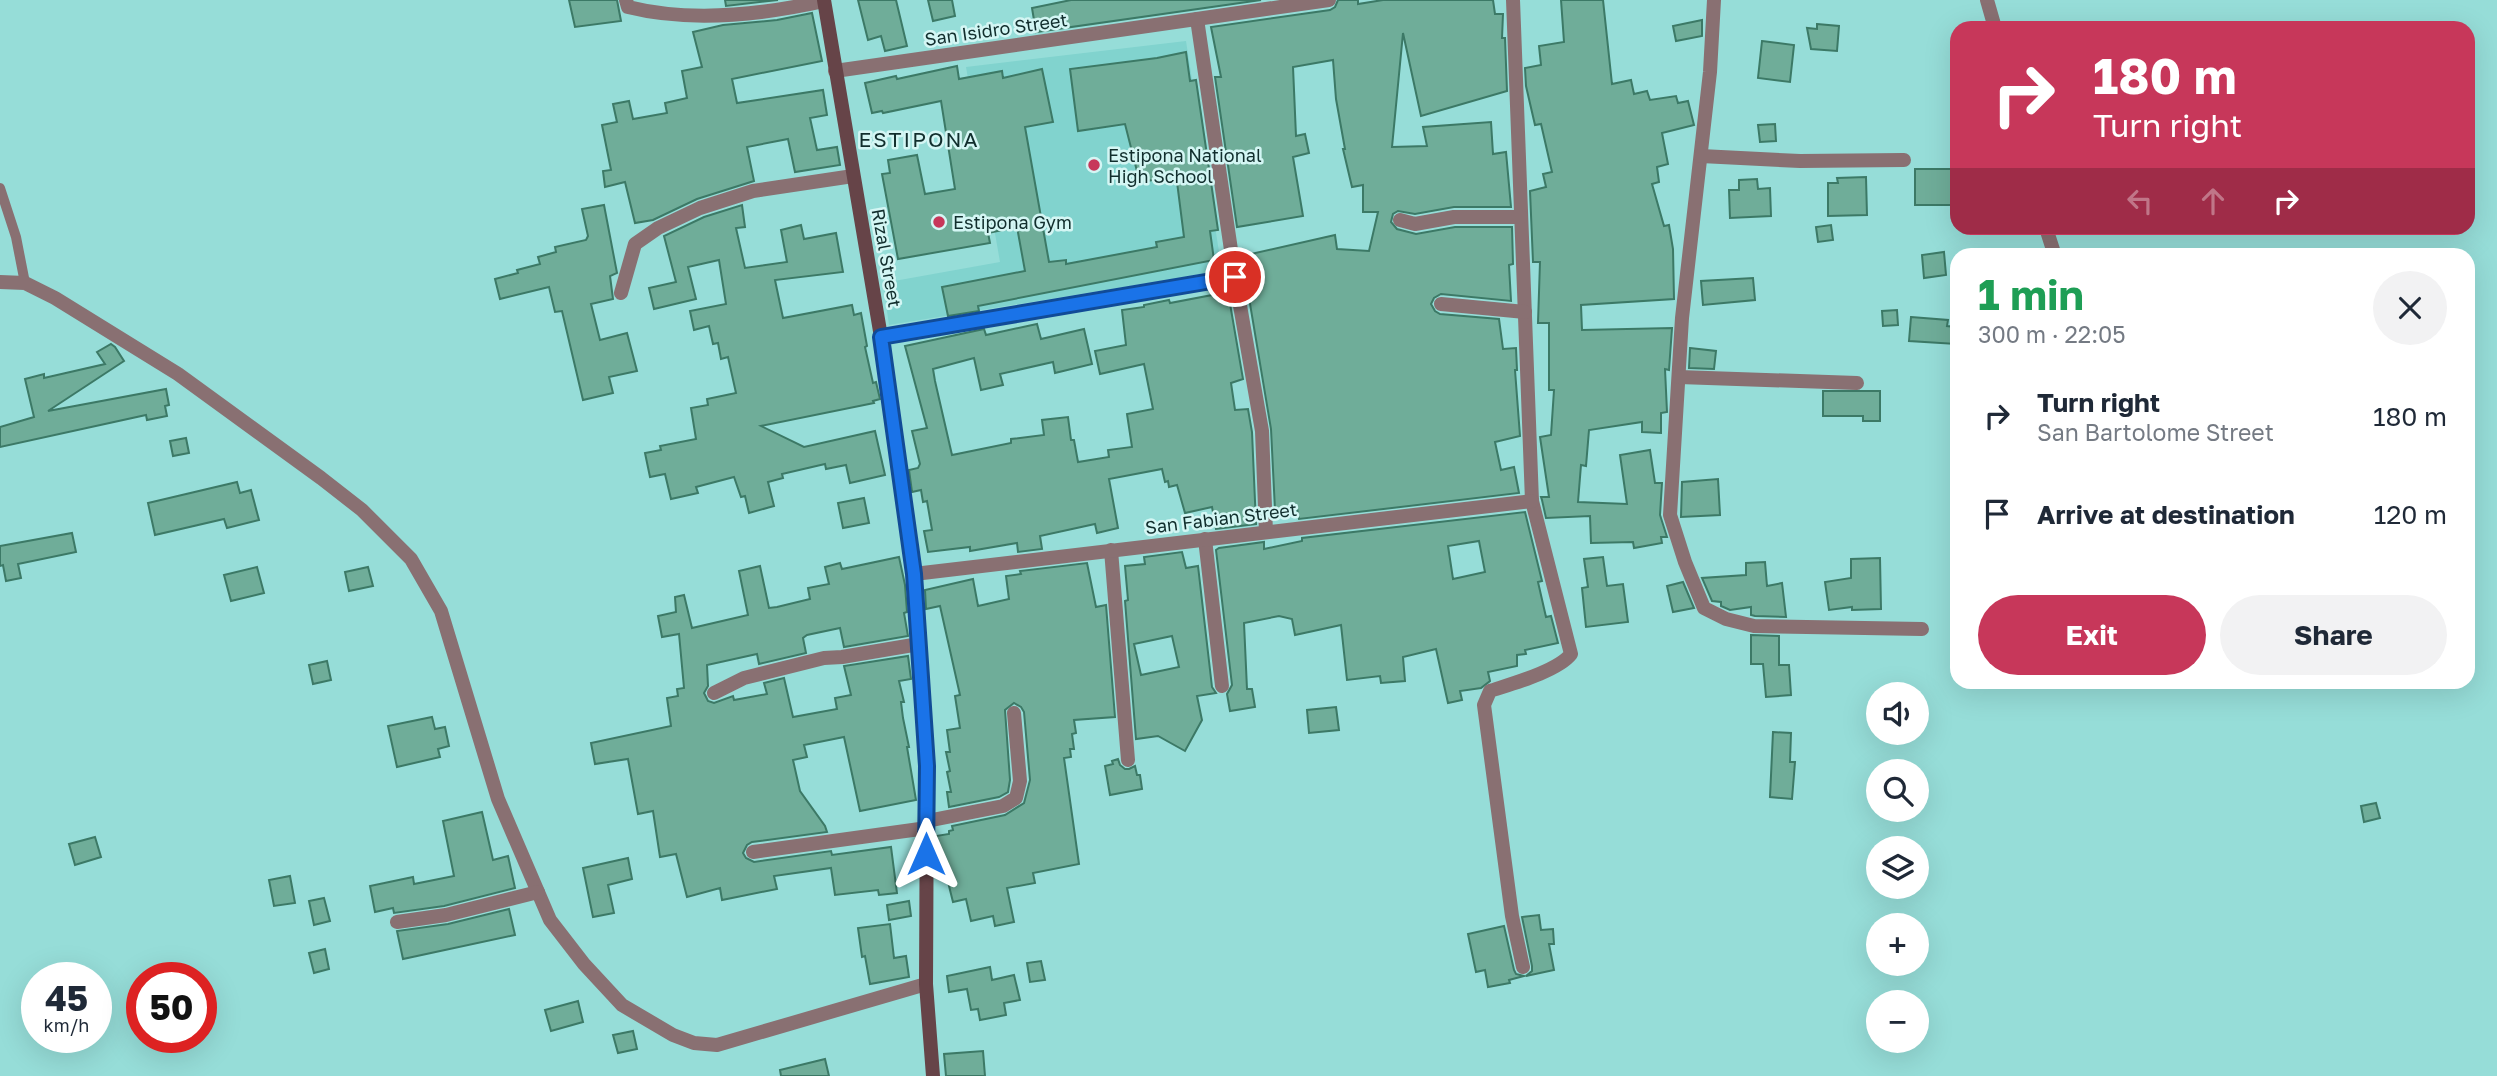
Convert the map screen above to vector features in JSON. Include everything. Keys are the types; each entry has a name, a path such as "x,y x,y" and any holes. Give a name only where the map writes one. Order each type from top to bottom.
{"main road":[{"name":"Rizal Street","path":"824,1 881,337 914,574 927,766 926,984 933,1076"}],"street":[{"path":"626,0 628,6 655,13 716,15 777,12 824,1"},
{"name":"San Isidro Street","path":"835,71 1329,0"},
{"path":"1513,0 1532,501 1572,654 1554,667 1490,691 1483,705 1512,916 1522,967"},
{"path":"1714,0 1710,72 1682,318 1671,514 1685,562 1704,608 1726,619 1754,626 1922,629"},
{"path":"1987,0 1993,21"},
{"path":"1197,19 1235,277 1262,431 1266,532"},
{"path":"1700,156 1800,161 1904,160"},
{"path":"621,293 635,244 658,228 700,208 753,191 853,176"},
{"path":"1400,220 1415,224 1454,216 1521,217"},
{"path":"881,337 1235,277"},
{"path":"0,282 25,283 55,298 178,374 362,510 411,559 440,611 498,799 550,920 584,964 622,1005 673,1035 694,1043 717,1045 926,984"},
{"path":"1441,304 1525,312"},
{"path":"1679,377 1857,383"},
{"name":"San Fabian Street","path":"914,574 1532,501"},
{"path":"1205,539 1222,686"},
{"path":"1111,550 1129,760"},
{"path":"714,693 744,678 824,658 919,644"},
{"path":"753,852 927,824 1003,806 1016,798 1020,781 1014,713"},
{"path":"397,922 446,915 538,892"}],"lane":[{"path":"0,188 16,237 25,283"}],"shaded area":[{"name":"Estipona National High School","path":"1186,41 1222,271 889,325 883,283 1000,262 966,67"}],"building":[{"path":"569,0 617,0 621,21 575,27"},
{"path":"725,0 778,0 726,6"},
{"path":"858,0 896,0 907,46 885,51 881,36 868,40"},
{"path":"928,0 952,0 955,16 933,21"},
{"path":"1071,0 1261,0 1036,32 1032,8"},
{"path":"1338,0 1358,0 1358,4 1383,0 1493,0 1495,14 1503,14 1502,38 1505,38 1507,91 1421,116 1403,33 1392,147 1427,146 1423,127 1491,122 1493,154 1506,152 1511,207 1454,207 1415,214 1398,211 1393,214 1391,222 1397,229 1416,234 1455,227 1512,227 1513,264 1509,265 1511,301 1441,294 1434,298 1431,304 1440,314 1499,319 1503,349 1516,348 1520,436 1495,442 1501,470 1514,467 1519,493 1299,519 1297,508 1275,510 1271,429 1242,256 1335,235 1337,249 1369,251 1378,212 1363,212 1363,185 1352,187 1343,149 1333,60 1293,67 1296,136 1305,134 1309,153 1293,157 1303,216 1237,227 1215,77 1221,77 1211,27 1330,10"},
{"path":"1561,0 1603,0 1612,84 1631,80 1634,94 1647,91 1650,100 1676,96 1678,103 1688,101 1694,125 1662,133 1668,164 1657,167 1659,182 1652,184 1664,226 1669,225 1673,249 1674,299 1581,305 1582,330 1672,328 1669,370 1665,369 1667,412 1661,413 1661,433 1642,432 1642,422 1589,430 1586,466 1581,465 1578,502 1627,504 1620,455 1650,450 1655,483 1662,483 1660,515 1667,537 1661,537 1662,543 1634,548 1633,542 1591,543 1590,516 1546,518 1541,497 1549,497 1540,437 1551,435 1554,390 1549,390 1549,323 1538,323 1540,262 1533,262 1530,191 1546,187 1543,174 1552,172 1541,124 1535,125 1526,86 1525,68 1541,65 1539,46 1564,42"},
{"path":"812,13 822,61 732,79 737,103 823,90 827,115 810,118 817,150 837,147 840,165 795,172 788,139 747,147 754,181 697,199 653,220 635,223 625,182 605,187 603,171 611,170 602,125 617,122 613,104 629,101 633,119 667,113 665,103 687,98 682,71 702,67 693,32 723,25 777,20"},
{"path":"1702,20 1702,36 1676,41 1673,26"},
{"path":"1817,24 1839,26 1837,51 1811,49 1807,28 1817,29"},
{"path":"1762,41 1794,45 1790,82 1758,78"},
{"path":"1186,52 1190,81 1196,80 1218,230 1210,231 1214,260 978,306 979,311 948,316 942,287 1025,271 1017,227 988,233 990,243 898,259 882,174 890,173 888,160 917,155 925,194 955,189 941,101 872,113 865,83 957,66 959,79 1002,71 1003,78 1042,69 1053,122 1025,127 1049,262 1066,260 1066,264 1157,247 1156,242 1184,237 1176,174 1140,183 1125,124 1078,131 1070,69"},
{"path":"1775,124 1776,141 1760,142 1758,125"},
{"path":"1915,169 1950,169 1950,205 1915,205"},
{"path":"1866,177 1867,215 1828,216 1828,183 1838,183 1837,178"},
{"path":"1757,179 1758,189 1770,188 1771,216 1730,218 1729,190 1739,190 1739,180"},
{"path":"604,205 617,273 610,276 613,299 591,304 600,340 627,333 637,371 609,377 613,393 583,400 562,311 555,312 549,287 500,299 495,279 540,264 538,257 556,252 555,247 586,240 588,236 582,209"},
{"path":"742,205 745,227 736,228 745,268 787,262 781,230 801,225 804,239 836,233 843,272 775,280 783,318 852,305 854,315 861,313 867,346 865,347 873,383 876,382 880,399 873,401 874,403 761,426 804,447 875,431 885,475 850,483 846,465 826,469 825,464 782,474 783,478 768,482 774,506 749,513 745,496 741,497 734,477 696,487 698,493 671,499 665,474 650,477 645,453 661,450 660,446 696,439 691,408 708,405 707,399 736,393 728,357 721,359 718,343 713,344 709,326 694,330 690,311 726,304 719,260 688,267 696,299 654,309 649,288 676,282 664,236 704,217"},
{"path":"1831,225 1833,240 1818,242 1816,227"},
{"path":"1944,252 1946,275 1924,278 1922,255"},
{"path":"1753,278 1755,300 1703,305 1701,281"},
{"path":"1228,292 1243,379 1231,383 1235,410 1248,409 1252,432 1256,524 1216,529 1212,507 1185,513 1177,485 1169,487 1162,469 1109,479 1118,528 1097,533 1095,524 1040,536 1042,549 1018,552 1017,543 970,551 970,547 928,552 924,531 932,530 927,501 923,502 921,490 912,492 909,470 918,468 920,464 912,431 927,428 905,346 984,329 986,335 1037,324 1041,339 1084,329 1092,364 1055,373 1053,362 1000,374 1003,385 981,390 974,358 933,369 935,381 952,455 1011,443 1011,439 1044,435 1042,420 1068,417 1078,462 1109,457 1108,450 1132,447 1127,414 1153,409 1144,364 1100,374 1095,351 1126,345 1122,310"},
{"path":"1897,310 1898,325 1883,326 1882,311"},
{"path":"1911,317 1948,320 1950,344 1909,341"},
{"path":"111,344 124,361 48,411 166,389 169,405 165,406 167,416 147,420 146,415 0,447 0,427 34,417 25,379 44,374 44,378 105,364 97,352"},
{"path":"1690,348 1716,351 1714,369 1689,368"},
{"path":"1823,391 1880,391 1880,421 1863,421 1863,416 1823,416"},
{"path":"186,438 189,453 173,456 170,441"},
{"path":"1718,479 1720,515 1681,517 1682,482"},
{"path":"237,482 240,493 251,490 259,520 227,528 224,519 155,535 148,503"},
{"path":"864,498 869,523 843,528 838,503"},
{"path":"1525,512 1542,581 1538,582 1546,617 1551,616 1558,643 1525,650 1526,654 1517,655 1517,666 1488,672 1490,681 1481,688 1460,691 1462,700 1448,703 1436,649 1403,657 1405,681 1381,683 1380,676 1347,680 1341,625 1295,635 1292,619 1279,616 1244,623 1247,689 1252,689 1255,707 1230,711 1227,694 1232,685 1216,550 1264,542 1264,549 1302,541 1302,538","holes":["1479,541 1485,572 1453,579 1448,546"]},
{"path":"72,533 76,552 18,564 21,578 6,581 3,565 0,566 0,546"},
{"path":"1182,552 1186,568 1198,566 1212,687 1216,693 1197,696 1202,720 1185,751 1158,736 1136,739 1125,601 1128,600 1125,566 1145,564 1144,557","holes":["1172,636 1179,667 1141,675 1134,644"]},
{"path":"899,557 905,585 907,612 904,613 908,636 844,647 840,628 807,635 803,638 806,653 759,664 757,654 707,665 708,686 704,693 708,701 714,703 733,696 734,700 767,694 764,683 784,678 793,717 837,709 835,698 851,695 844,666 908,656 911,679 899,681 916,800 860,811 844,737 804,745 807,757 793,760 800,791 827,832 752,842 743,853 754,862 831,851 832,855 891,847 897,893 879,895 878,890 835,895 831,868 774,876 777,889 722,900 720,888 687,897 676,854 660,857 653,811 638,814 628,759 595,764 591,743 671,726 667,698 678,696 677,689 684,688 679,634 662,637 658,616 676,612 675,597 684,595 692,628 748,615 739,571 760,566 769,608 810,599 808,588 829,584 825,567 840,563 842,569"},
{"path":"1603,557 1607,586 1623,584 1628,622 1586,627 1582,588 1588,587 1584,559"},
{"path":"1880,558 1881,609 1852,610 1852,607 1829,610 1825,582 1851,578 1851,559"},
{"path":"1765,562 1767,586 1782,583 1786,617 1755,616 1751,615 1751,607 1730,610 1721,606 1721,602 1712,601 1702,578 1746,575 1746,563"},
{"path":"1087,563 1096,607 1106,605 1115,717 1074,720 1074,749 1070,749 1071,757 1064,758 1079,864 1033,873 1035,883 1007,888 1014,922 995,926 993,916 971,921 966,899 953,902 946,874 939,875 936,836 949,834 949,831 953,830 952,826 1005,815 1024,803 1030,780 1024,712 1014,703 1005,710 1010,780 1008,792 999,797 949,807 947,792 951,792 947,772 950,771 946,752 950,752 947,730 960,728 955,696 960,695 940,606 926,609 925,590 973,579 978,606 1009,599 1006,576 1021,574 1020,571"},
{"path":"257,567 264,593 231,601 224,575"},
{"path":"368,567 373,586 349,591 345,572"},
{"path":"1683,582 1694,608 1673,612 1667,586"},
{"path":"1751,635 1779,636 1779,665 1789,665 1791,695 1766,697 1763,664 1751,664"},
{"path":"327,661 331,680 313,684 309,665"},
{"path":"1336,707 1339,730 1309,733 1307,710"},
{"path":"432,717 435,729 445,727 449,746 438,749 440,757 397,767 388,726"},
{"path":"1773,732 1791,733 1790,762 1795,762 1792,799 1770,797"},
{"path":"1118,759 1125,769 1135,766 1137,775 1140,775 1142,789 1110,795 1105,766"},
{"path":"2376,803 2380,818 2364,822 2361,806"},
{"path":"482,812 493,860 508,856 515,888 444,906 394,913 393,908 375,912 370,886 413,877 414,884 454,876 443,821"},
{"path":"95,837 101,857 75,865 69,844"},
{"path":"628,858 632,879 608,885 614,913 593,917 583,868"},
{"path":"290,876 295,903 274,906 269,880"},
{"path":"324,898 330,921 314,925 309,901"},
{"path":"909,901 911,916 889,920 887,905"},
{"path":"509,909 515,935 403,959 397,931 448,924"},
{"path":"1539,915 1541,930 1553,929 1554,944 1549,944 1554,970 1526,976 1532,971 1532,966 1522,917"},
{"path":"890,924 894,958 906,956 909,977 870,984 865,956 862,957 858,928"},
{"path":"1504,926 1514,970 1516,974 1524,976 1509,980 1510,983 1488,987 1485,970 1476,972 1468,934"},
{"path":"325,949 329,969 314,973 309,953"},
{"path":"1041,961 1045,980 1030,982 1027,963"},
{"path":"990,967 992,980 1014,975 1020,1000 1004,1003 1006,1015 980,1020 978,1009 971,1010 967,989 949,992 947,976"},
{"path":"578,1001 583,1022 551,1031 545,1010"},
{"path":"633,1031 637,1049 618,1053 613,1035"},
{"path":"983,1051 985,1076 946,1076 944,1054"},
{"path":"825,1059 829,1076 781,1076 780,1070"}],"place":[{"name":"Estipona National High School","path":"1094,165"},
{"name":"Estipona Gym","path":"939,222"}],"district":[{"name":"ESTIPONA","path":"919,139"}],"route":[{"path":"926,854 927,766 914,574 881,337 1235,277"}]}
